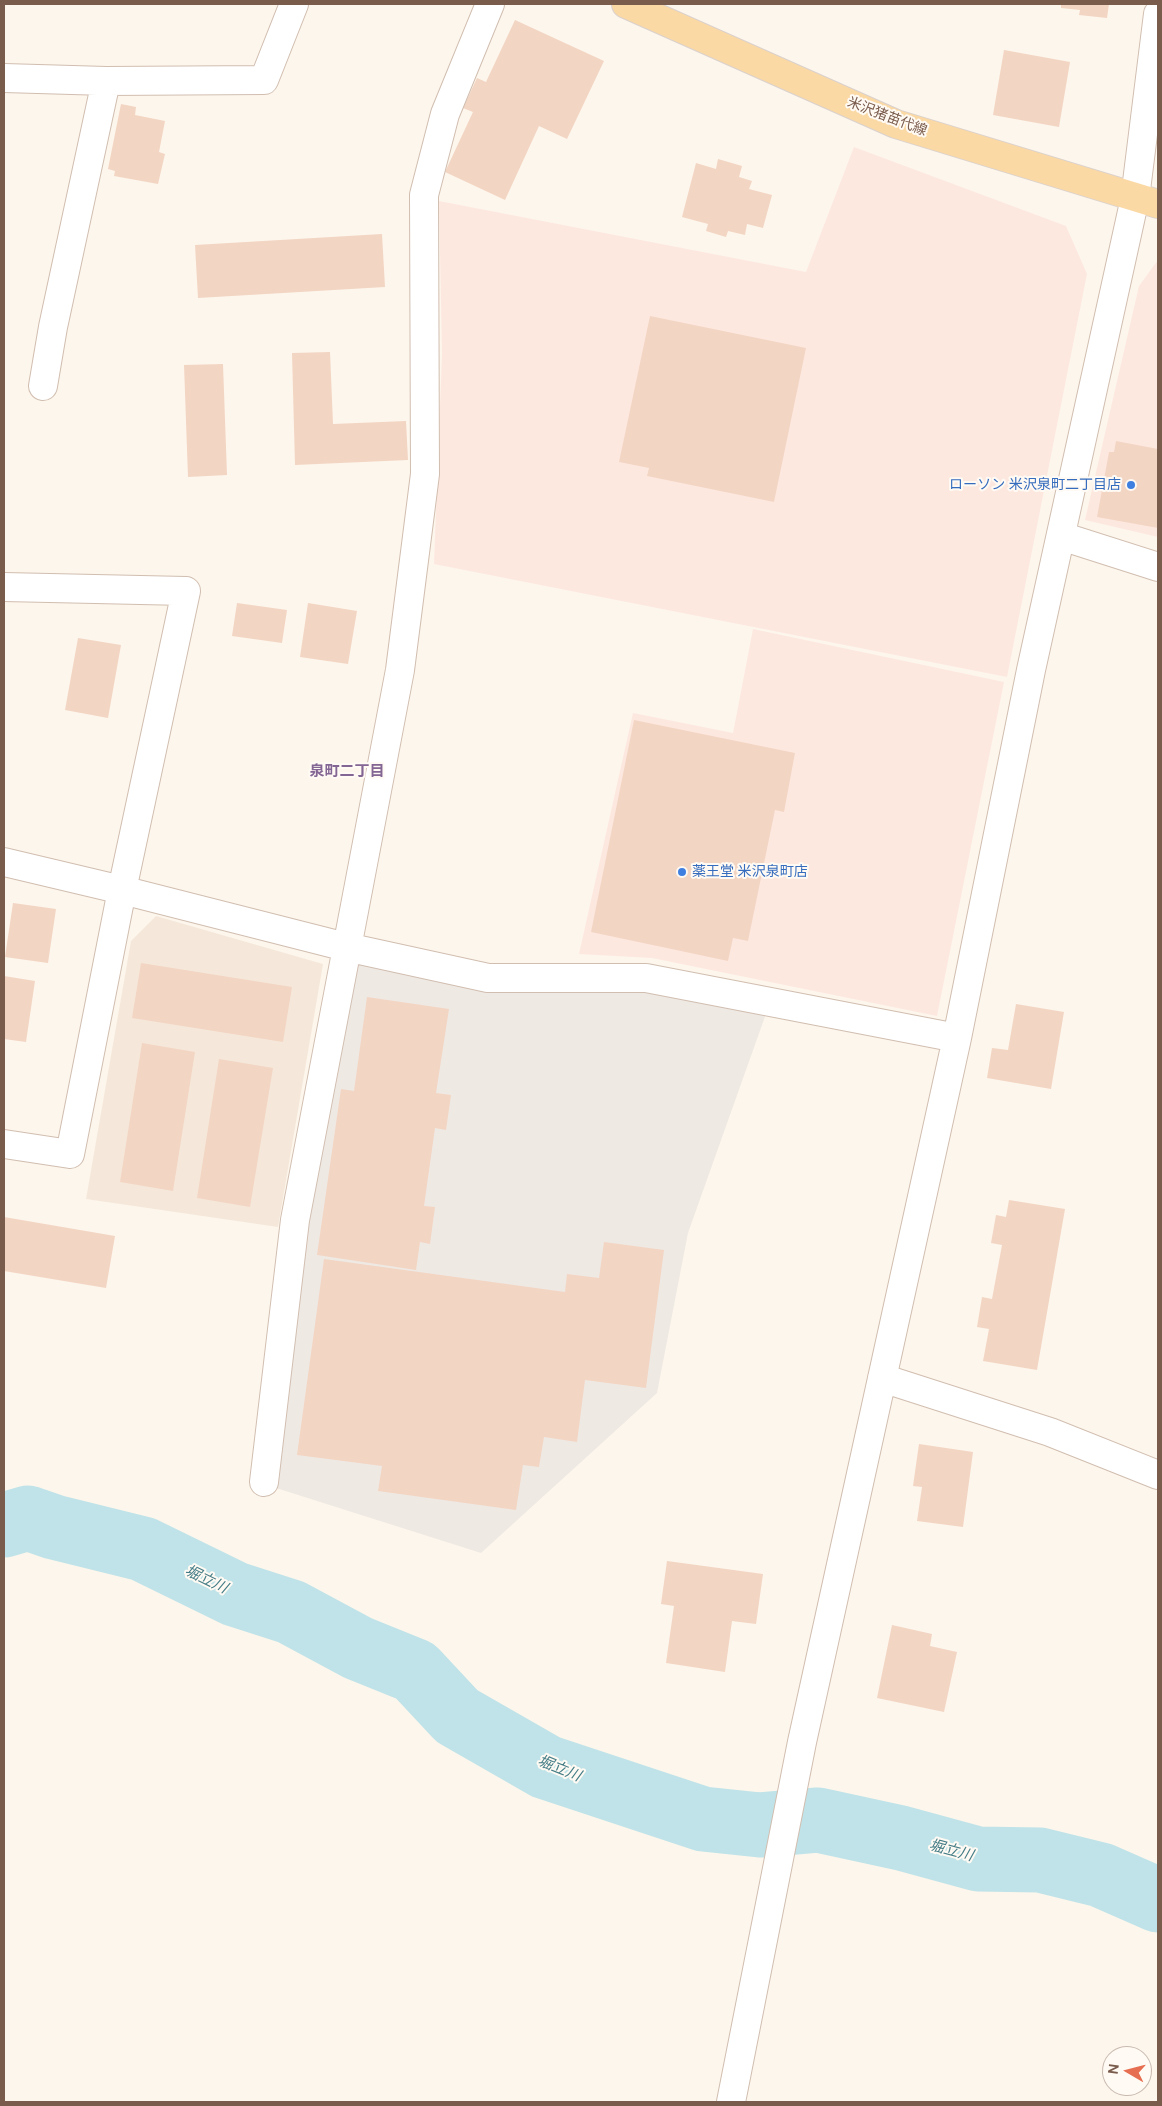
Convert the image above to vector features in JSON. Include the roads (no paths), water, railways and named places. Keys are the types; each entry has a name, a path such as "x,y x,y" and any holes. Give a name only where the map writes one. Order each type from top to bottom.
{"main road":[{"name":"米沢猪苗代線","path":"626,4 896,124 1146,201"}],"street":[{"path":"4,78 106,81 264,80 294,4"},
{"path":"264,1482 295,1220 400,670 425,474 424,195 445,114 490,4"},
{"path":"731,2102 802,1742 956,1038 1029,680 1061,536 1146,201 1158,14"},
{"path":"43,386 52,328 106,81"},
{"path":"1061,536 1158,567"},
{"path":"4,587 186,591 122,890 70,1154 4,1144"},
{"path":"4,862 346,947 488,978 646,978 956,1038"},
{"path":"882,1378 1050,1432 1158,1475"}],"waterway":[{"name":"堀立川","path":"4,1525 28,1518 54,1527 143,1549 235,1594 291,1612 358,1648 415,1671 457,1716 546,1767 703,1819 760,1825 818,1820 901,1838 978,1859 1040,1860 1101,1875 1158,1900"}],"place":[{"name":"ローソン 米沢泉町二丁目店","path":"1131,485"},
{"name":"薬王堂 米沢泉町店","path":"682,872"}],"district":[{"name":"泉町二丁目","path":"347,772"}]}
